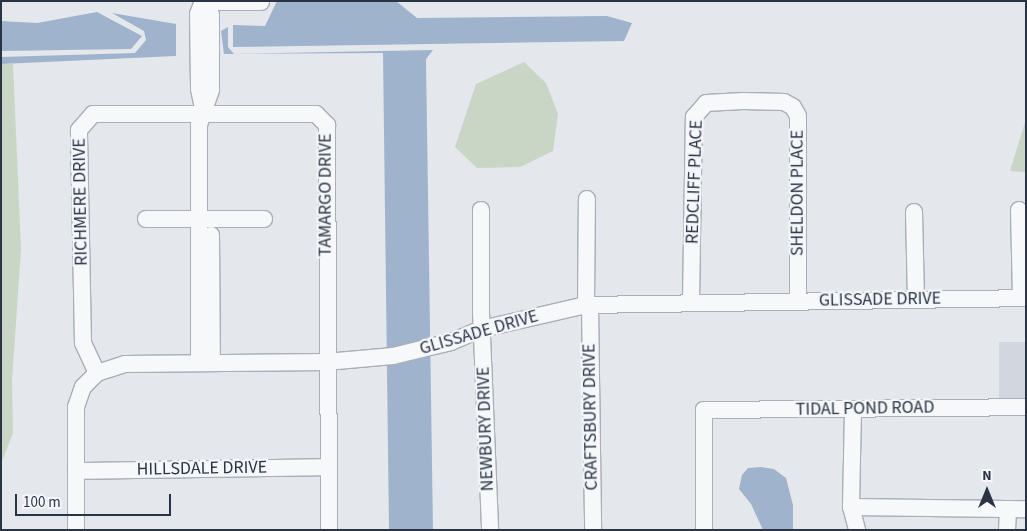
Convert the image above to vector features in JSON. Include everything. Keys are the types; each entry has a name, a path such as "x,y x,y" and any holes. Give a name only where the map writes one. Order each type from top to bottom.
{"street":[{"path":"206,363 205,219 199,125 204,112 199,90 198,23 203,2 261,2"},
{"name":"SHELDON PLACE","path":"743,101 784,102 793,107 798,116 798,301"},
{"name":"REDCLIFF PLACE","path":"691,302 694,117 706,103 743,101"},
{"name":"TAMARGO DRIVE","path":"204,112 316,114 327,125 326,362 329,530"},
{"name":"RICHMERE DRIVE","path":"97,373 83,343 79,130 93,114 204,112"},
{"name":"CRAFTSBURY DRIVE","path":"587,199 593,530"},
{"name":"NEWBURY DRIVE","path":"481,210 482,328 490,530"},
{"path":"1020,210 1023,298"},
{"path":"914,212 916,299"},
{"path":"146,219 264,219"},
{"name":"GLISSADE DRIVE","path":"97,373 125,364 326,362 422,351 482,328 588,305 1023,298"},
{"path":"76,530 76,407 83,387 97,373"},
{"name":"TIDAL POND ROAD","path":"704,530 704,410 1026,407"},
{"path":"853,410 852,507 857,530"},
{"name":"HILLSDALE DRIVE","path":"76,471 329,468"},
{"path":"852,507 1026,510"},
{"path":"1007,530 1008,509"}],"shaded area":[{"path":"999,342 1026,342 1026,398 999,398"}],"green space":[{"path":"524,62 546,83 558,114 553,151 520,167 477,168 455,147 476,84"},
{"path":"1,64 13,64 21,249 12,381 13,433 1,464"},
{"path":"1026,119 1026,172 1010,171"}],"water":[{"path":"277,1 396,1 417,18 607,16 632,23 624,41 233,47 233,25 265,26"},
{"path":"97,12 142,36 131,49 1,51 1,21 37,23"},
{"path":"112,13 176,24 176,56 1,64 1,57 135,53 146,40 144,31"},
{"path":"228,27 228,47 234,54 224,54 221,31"},
{"path":"433,50 426,59 433,530 389,530 383,53 239,54"},
{"path":"748,468 774,469 786,478 793,505 793,530 763,530 751,504 739,489 742,475"}]}
